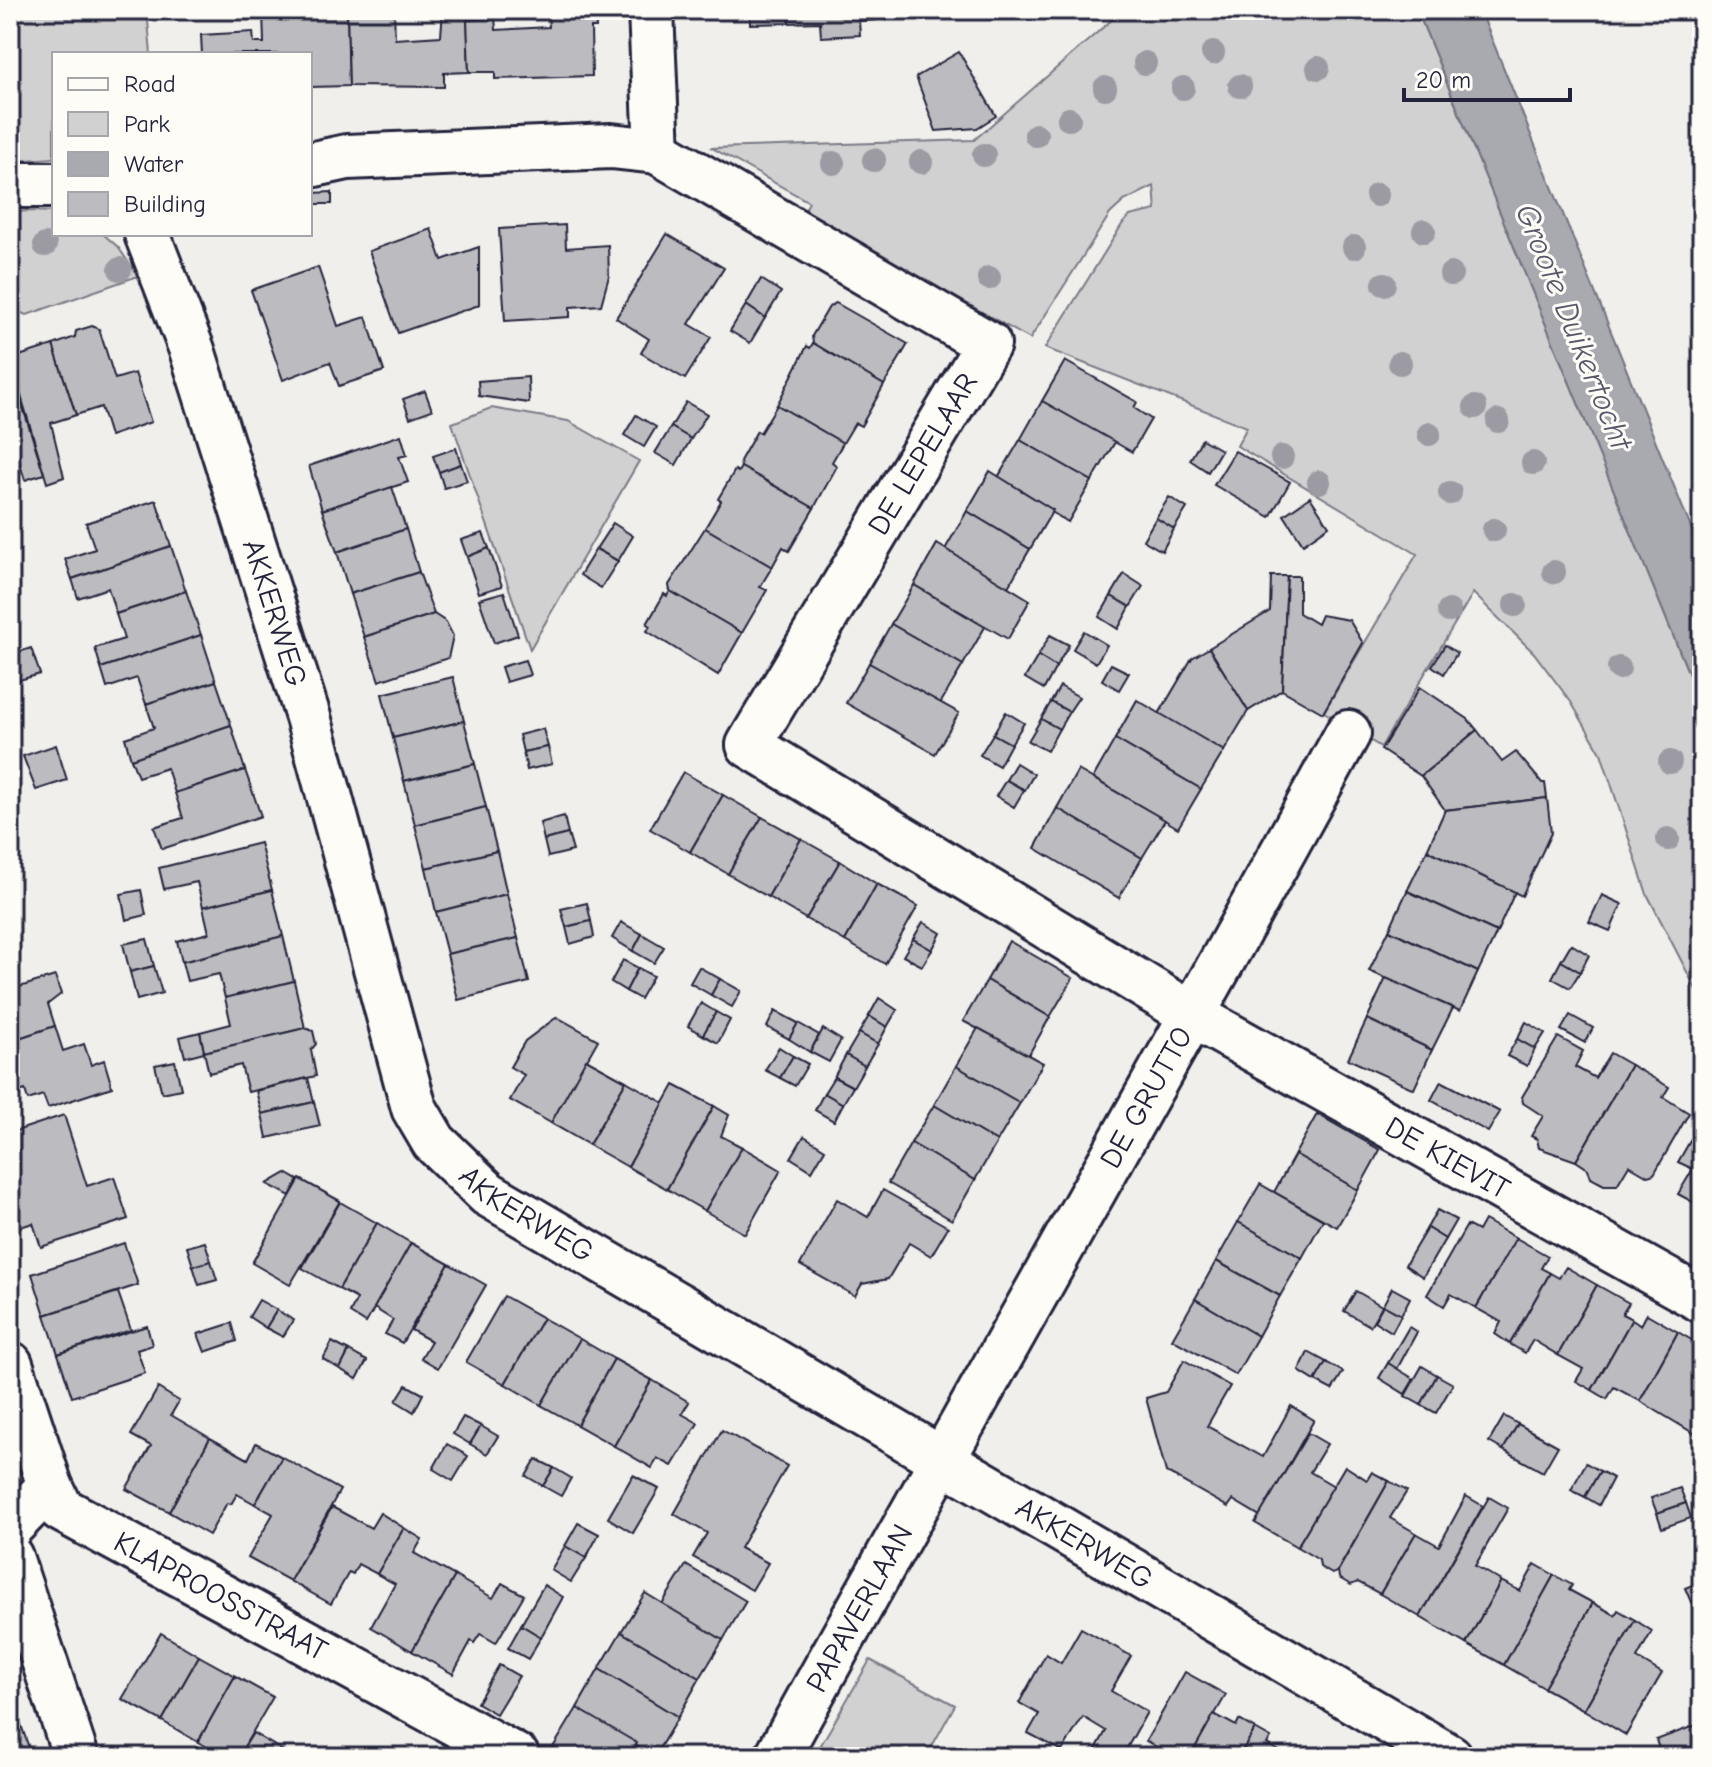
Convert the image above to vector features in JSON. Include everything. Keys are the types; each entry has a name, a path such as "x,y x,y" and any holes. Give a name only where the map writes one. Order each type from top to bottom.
{"street":[{"path":"651,10 657,151"},
{"name":"DE LEPELAAR","path":"312,165 362,156 611,146 657,151 988,344 749,745 1194,1016"},
{"path":"10,185 52,185"},
{"name":"AKKERWEG","path":"148,236 192,350 308,717 414,1108 434,1142 488,1194 1450,1757"},
{"name":"DE GRUTTO","path":"941,1458 1194,1016 1348,733"},
{"name":"DE KIEVIT","path":"1194,1016 1702,1300"},
{"name":"KLAPROOSSTRAAT","path":"10,1364 50,1486 61,1509 517,1757"},
{"name":"PAPAVERLAAN","path":"777,1757 941,1458"},
{"path":"10,1527 50,1486"},
{"path":"10,1557 76,1757"}],"green space":[{"path":"10,10 147,10 151,52 52,52 52,158 10,161"},
{"path":"1123,10 1417,10 1702,706 1702,1001 1647,894 1601,753 1571,702 1534,653 1473,593 1381,747 1324,712 1417,554 1237,446 1247,427 1045,348 1123,223 1130,216 1156,210 1154,186 1124,201 1110,214 1030,339 804,212 809,202 712,148 974,140"},
{"path":"52,212 52,236 105,236 118,247 138,276 27,315 10,309 10,213"},
{"path":"491,408 568,421 639,461 530,649 452,423"},
{"path":"870,1660 955,1705 926,1757 814,1757"}],"water":[{"name":"Groote Duikertocht","path":"1417,10 1480,10 1702,555 1702,706"}],"building":[{"path":"263,10 347,10 349,86 312,87 312,52 202,52 201,35 253,32 254,43 264,43"},
{"path":"347,10 394,10 395,39 441,36 443,10 467,10 469,72 444,73 444,87 349,86"},
{"path":"548,10 595,10 596,28 591,28 592,76 495,79 495,72 469,72 467,20 495,18 496,30 549,27"},
{"path":"750,10 789,10 789,23 750,24"},
{"path":"789,10 876,10 876,20 859,21 860,35 821,37 820,22 789,23"},
{"path":"959,52 996,116 977,128 936,131 916,77"},
{"path":"332,192 332,204 312,204 312,193"},
{"path":"565,225 566,248 608,245 609,276 601,305 570,307 570,317 505,321 499,229"},
{"path":"431,229 442,260 479,247 479,305 398,333 369,251"},
{"path":"667,234 724,268 689,324 711,337 685,379 641,353 649,339 616,318"},
{"path":"318,267 338,326 366,317 384,371 339,386 330,362 283,380 251,290"},
{"path":"761,279 781,292 765,318 746,305"},
{"path":"836,303 908,344 884,385 813,343 812,336 829,307"},
{"path":"746,305 765,318 750,343 730,331"},
{"path":"92,326 99,329 115,379 135,373 151,422 110,436 101,407 76,415 53,345 75,337 76,331"},
{"path":"813,343 884,385 861,426 855,423 843,443 777,405 807,346 810,348"},
{"path":"53,345 76,415 51,423 64,477 47,483 10,359"},
{"path":"1065,361 1137,402 1134,408 1151,419 1132,452 1042,401"},
{"path":"10,367 44,474 25,480 10,433"},
{"path":"528,377 529,403 479,396 478,381"},
{"path":"425,391 432,410 410,418 403,399"},
{"path":"1042,401 1115,442 1092,481 1020,440"},
{"path":"686,402 707,414 691,439 671,427"},
{"path":"777,405 843,443 832,462 837,466 814,508 741,467 740,461 757,431 760,433"},
{"path":"636,415 656,427 644,447 624,435"},
{"path":"671,427 691,439 676,465 655,453"},
{"path":"401,435 407,455 399,457 408,482 322,510 309,466"},
{"path":"1202,439 1221,450 1208,472 1190,460"},
{"path":"1020,440 1092,481 1068,522 997,479"},
{"path":"456,448 461,464 439,472 433,456"},
{"path":"1235,451 1290,482 1270,517 1214,485"},
{"path":"461,464 467,481 444,488 439,472"},
{"path":"741,467 814,508 789,551 783,547 772,567 705,528 735,470 738,472"},
{"path":"990,471 1053,510 1030,549 967,511"},
{"path":"392,487 406,529 337,552 322,510"},
{"path":"1169,497 1187,508 1174,529 1156,518"},
{"path":"1310,497 1329,526 1303,544 1284,515"},
{"path":"156,500 171,546 72,579 65,559 95,549 86,523"},
{"path":"967,511 1030,549 1008,587 944,551"},
{"path":"1156,518 1174,529 1162,551 1143,540"},
{"path":"613,523 633,536 618,561 596,549"},
{"path":"705,528 772,567 760,587 767,590 742,633 670,591 669,585"},
{"path":"406,529 419,572 350,594 337,552"},
{"path":"483,533 489,548 467,557 461,540"},
{"path":"937,544 1030,600 1008,639 914,585"},
{"path":"171,546 186,591 116,614 108,588 78,598 72,579"},
{"path":"489,548 502,586 479,593 467,557"},
{"path":"596,549 618,561 601,588 580,575"},
{"path":"419,572 434,614 364,637 350,594"},
{"path":"1124,574 1143,586 1130,607 1111,596"},
{"path":"1271,576 1287,576 1282,690 1248,711 1209,648 1270,611"},
{"path":"1287,576 1299,576 1299,613 1317,624 1321,615 1349,620 1363,643 1323,713 1282,690"},
{"path":"914,585 985,627 963,665 891,624"},
{"path":"186,591 201,635 101,668 95,648 124,639 116,614"},
{"path":"670,591 742,633 718,675 647,631 650,626 647,624 664,594 667,596"},
{"path":"504,592 518,635 494,643 479,599"},
{"path":"1111,596 1130,607 1118,629 1099,617"},
{"path":"434,614 446,622 453,636 448,658 379,681 364,637"},
{"path":"891,624 963,665 940,704 869,663"},
{"path":"1084,631 1107,645 1096,663 1073,649"},
{"path":"201,635 216,681 146,704 137,678 107,688 101,668"},
{"path":"1050,635 1069,645 1056,667 1038,656"},
{"path":"1445,645 1457,653 1444,674 1432,666"},
{"path":"31,648 40,674 16,681 10,655"},
{"path":"1209,648 1248,711 1224,751 1159,714 1192,658"},
{"path":"1038,656 1056,667 1044,689 1025,678"},
{"path":"525,660 530,675 506,682 501,667"},
{"path":"869,663 959,713 935,754 846,703"},
{"path":"1111,664 1129,673 1119,690 1102,680"},
{"path":"453,677 464,721 393,738 382,694"},
{"path":"216,681 231,725 131,759 125,738 154,728 146,704"},
{"path":"1060,686 1079,697 1069,712 1051,702"},
{"path":"1420,687 1468,719 1477,730 1421,776 1381,750"},
{"path":"1137,700 1224,751 1201,789 1115,739"},
{"path":"1051,702 1069,712 1059,729 1041,719"},
{"path":"1006,712 1024,723 1011,744 993,734"},
{"path":"1041,719 1059,729 1047,751 1028,741"},
{"path":"464,721 475,764 404,781 393,738"},
{"path":"231,725 245,770 175,793 167,768 138,777 131,759"},
{"path":"543,729 548,747 523,752 519,735"},
{"path":"1477,730 1502,762 1516,752 1545,783 1547,798 1445,810 1421,776"},
{"path":"993,734 1011,744 999,766 980,755"},
{"path":"1115,739 1201,789 1178,828 1093,778"},
{"path":"56,745 67,780 36,790 23,756"},
{"path":"548,747 552,764 527,770 523,752"},
{"path":"1016,763 1034,774 1025,790 1006,780"},
{"path":"475,764 486,807 415,825 404,781"},
{"path":"245,770 261,816 162,849 154,827 183,818 175,793"},
{"path":"1078,770 1165,820 1142,858 1057,808"},
{"path":"683,772 723,795 690,852 650,829"},
{"path":"1006,780 1024,790 1014,807 996,796"},
{"path":"723,795 762,817 728,874 690,852"},
{"path":"1547,798 1551,833 1522,896 1427,850 1445,810"},
{"path":"486,807 497,851 426,868 415,825"},
{"path":"1057,808 1142,858 1119,898 1035,848"},
{"path":"564,816 568,834 544,840 540,823"},
{"path":"762,817 801,839 768,897 728,874"},
{"path":"568,834 573,851 548,857 544,840"},
{"path":"801,839 840,861 806,919 768,897"},
{"path":"260,843 272,890 203,907 197,882 164,889 159,868"},
{"path":"1427,850 1515,892 1497,932 1407,891"},
{"path":"497,851 507,894 436,912 426,868"},
{"path":"840,861 877,884 845,941 806,919"},
{"path":"877,884 918,906 885,964 845,941"},
{"path":"141,890 146,915 126,920 121,894"},
{"path":"272,890 283,936 182,962 177,941 209,933 203,907"},
{"path":"1407,891 1497,932 1478,972 1389,930"},
{"path":"507,894 518,938 447,954 436,912"},
{"path":"1602,895 1622,904 1610,931 1589,922"},
{"path":"587,903 591,921 566,927 561,909"},
{"path":"591,921 594,937 570,944 566,927"},
{"path":"621,922 642,934 633,951 612,938"},
{"path":"923,922 941,933 932,950 913,939"},
{"path":"1389,930 1478,972 1460,1011 1369,971"},
{"path":"642,934 664,947 654,963 633,951"},
{"path":"283,936 294,981 225,998 219,974 187,981 182,962"},
{"path":"518,938 529,982 458,1000 447,954"},
{"path":"147,939 154,966 130,972 123,944"},
{"path":"913,939 932,950 922,966 903,956"},
{"path":"1009,941 1073,978 1050,1017 987,980"},
{"path":"1571,944 1589,955 1580,972 1561,961"},
{"path":"623,960 638,968 626,991 611,982"},
{"path":"1561,961 1580,972 1570,988 1552,978"},
{"path":"154,966 162,993 137,1000 130,972"},
{"path":"699,967 720,979 711,995 690,983"},
{"path":"638,968 653,976 640,999 626,991"},
{"path":"55,976 61,994 48,1004 55,1026 10,1041 10,990"},
{"path":"1386,978 1453,1008 1432,1050 1367,1019"},
{"path":"720,979 741,991 732,1007 711,995"},
{"path":"987,980 1050,1017 1028,1056 963,1021"},
{"path":"294,981 305,1028 204,1052 200,1032 231,1024 225,998"},
{"path":"879,998 897,1010 887,1027 869,1016"},
{"path":"701,1003 716,1012 703,1035 688,1026"},
{"path":"775,1011 798,1023 789,1039 767,1027"},
{"path":"716,1012 730,1020 718,1043 703,1035"},
{"path":"1570,1015 1593,1028 1585,1043 1561,1030"},
{"path":"869,1016 887,1027 878,1044 859,1033"},
{"path":"557,1017 598,1040 551,1123 510,1100 524,1075 510,1067 525,1041"},
{"path":"1367,1019 1432,1050 1414,1089 1348,1059"},
{"path":"1526,1022 1545,1033 1535,1049 1517,1039"},
{"path":"798,1023 819,1035 810,1052 789,1039"},
{"path":"55,1026 63,1051 84,1044 91,1065 104,1060 112,1087 48,1108 43,1095 28,1100 25,1090 10,1095 10,1041"},
{"path":"305,1028 313,1031 316,1044 311,1050 316,1076 248,1092 241,1065 209,1073 204,1052"},
{"path":"978,1028 1043,1063 1020,1103 956,1066"},
{"path":"823,1029 841,1040 829,1062 810,1052"},
{"path":"200,1032 204,1052 185,1057 180,1037"},
{"path":"859,1033 878,1044 865,1066 846,1055"},
{"path":"1558,1037 1583,1051 1575,1067 1595,1078 1610,1053 1631,1065 1576,1161 1539,1148 1537,1139 1531,1136 1543,1116 1523,1103 1522,1097"},
{"path":"1517,1039 1535,1049 1527,1066 1507,1056"},
{"path":"779,1047 793,1056 780,1078 765,1070"},
{"path":"846,1055 865,1066 853,1087 834,1077"},
{"path":"793,1056 808,1064 795,1086 780,1078"},
{"path":"586,1059 626,1081 589,1145 551,1123"},
{"path":"175,1061 181,1089 162,1093 155,1065"},
{"path":"1631,1065 1669,1087 1663,1097 1689,1113 1654,1174 1648,1176 1629,1165 1617,1185 1604,1185 1591,1178 1588,1169 1576,1161"},
{"path":"956,1066 1020,1103 997,1142 934,1105"},
{"path":"834,1077 853,1087 843,1104 824,1093"},
{"path":"308,1078 314,1102 262,1114 256,1091"},
{"path":"626,1081 664,1103 628,1167 589,1145"},
{"path":"1441,1081 1500,1112 1488,1132 1431,1100"},
{"path":"674,1085 714,1106 667,1189 628,1167"},
{"path":"824,1093 843,1104 834,1121 815,1110"},
{"path":"314,1102 320,1126 267,1138 262,1114"},
{"path":"934,1105 997,1142 975,1180 911,1143"},
{"path":"714,1106 729,1115 721,1136 742,1147 705,1211 667,1189"},
{"path":"1317,1114 1380,1150 1358,1190 1295,1154"},
{"path":"64,1115 87,1186 114,1177 128,1219 41,1247 33,1223 17,1228 10,1207 10,1133"},
{"path":"1701,1122 1700,1206 1678,1194 1693,1169 1678,1162"},
{"path":"804,1136 825,1149 812,1171 791,1158"},
{"path":"911,1143 975,1180 952,1220 888,1183"},
{"path":"742,1147 781,1170 745,1234 705,1211"},
{"path":"1295,1154 1358,1190 1337,1227 1274,1192"},
{"path":"286,1173 298,1180 290,1196 267,1184"},
{"path":"300,1179 340,1201 290,1285 252,1263"},
{"path":"1260,1184 1323,1220 1302,1258 1238,1222"},
{"path":"883,1190 948,1227 931,1256 909,1243 888,1279 862,1284 855,1296 800,1265 837,1199 868,1217"},
{"path":"340,1202 377,1223 339,1289 302,1268"},
{"path":"1437,1210 1456,1220 1445,1239 1427,1228"},
{"path":"1484,1220 1516,1238 1476,1308 1451,1294 1444,1306 1427,1295 1467,1225 1478,1231"},
{"path":"1238,1222 1302,1258 1280,1296 1216,1261"},
{"path":"377,1223 411,1243 366,1323 350,1313 357,1299 339,1289"},
{"path":"1427,1228 1445,1239 1423,1277 1405,1265"},
{"path":"1516,1238 1548,1256 1541,1268 1550,1273 1510,1344 1495,1334 1501,1322 1476,1308"},
{"path":"205,1242 211,1261 193,1266 187,1247"},
{"path":"124,1243 138,1285 45,1315 32,1274"},
{"path":"411,1243 449,1264 402,1343 385,1334 393,1320 374,1308"},
{"path":"211,1261 217,1280 199,1285 193,1266"},
{"path":"1216,1261 1280,1296 1258,1336 1195,1299"},
{"path":"449,1264 486,1285 438,1368 421,1358 431,1341 411,1330"},
{"path":"1566,1267 1597,1285 1558,1355 1533,1340 1525,1353 1510,1344 1550,1273 1559,1278"},
{"path":"1597,1285 1629,1303 1622,1314 1632,1319 1592,1390 1576,1381 1583,1369 1558,1355"},
{"path":"1392,1288 1410,1298 1401,1315 1383,1305"},
{"path":"1356,1291 1382,1306 1370,1326 1344,1311"},
{"path":"118,1292 131,1330 58,1354 45,1315"},
{"path":"504,1296 543,1318 505,1384 466,1362"},
{"path":"1195,1299 1258,1336 1236,1375 1172,1339"},
{"path":"259,1300 277,1310 266,1328 249,1317"},
{"path":"1383,1305 1401,1315 1392,1332 1374,1321"},
{"path":"277,1310 293,1320 283,1337 266,1328"},
{"path":"1647,1314 1678,1332 1640,1401 1614,1387 1607,1399 1592,1390 1632,1319 1641,1325"},
{"path":"543,1318 580,1339 541,1405 505,1384"},
{"path":"232,1323 237,1341 205,1352 198,1334"},
{"path":"147,1326 152,1345 137,1350 145,1373 72,1397 58,1354"},
{"path":"1409,1327 1417,1332 1397,1369 1388,1363"},
{"path":"1678,1332 1702,1346 1702,1428 1695,1434 1640,1401"},
{"path":"580,1339 614,1359 577,1425 541,1405"},
{"path":"332,1342 349,1351 340,1369 323,1359"},
{"path":"349,1351 367,1361 357,1379 340,1369"},
{"path":"1308,1352 1326,1362 1315,1381 1299,1371"},
{"path":"614,1359 652,1380 614,1446 577,1425"},
{"path":"1184,1360 1230,1386 1207,1426 1263,1457 1291,1406 1314,1420 1260,1516 1233,1500 1228,1507 1166,1472 1146,1398 1166,1392"},
{"path":"1326,1362 1343,1372 1332,1390 1315,1381"},
{"path":"1388,1363 1414,1379 1405,1394 1379,1378"},
{"path":"1422,1366 1437,1375 1421,1405 1405,1396"},
{"path":"1437,1375 1453,1384 1436,1413 1421,1405"},
{"path":"652,1380 689,1402 682,1414 698,1423 672,1466 657,1458 652,1468 614,1446"},
{"path":"406,1385 423,1394 414,1412 396,1401"},
{"path":"158,1388 179,1401 171,1415 210,1438 169,1512 126,1489 151,1446 131,1435"},
{"path":"1504,1416 1518,1424 1503,1450 1489,1442"},
{"path":"463,1417 481,1426 470,1444 453,1434"},
{"path":"1518,1424 1558,1446 1543,1472 1503,1450"},
{"path":"481,1426 498,1436 487,1454 470,1444"},
{"path":"722,1430 787,1466 740,1548 768,1563 752,1590 693,1557 707,1533 674,1514"},
{"path":"1308,1433 1327,1444 1310,1472 1334,1486 1297,1547 1255,1523"},
{"path":"210,1438 248,1459 256,1443 282,1457 255,1504 237,1494 231,1504 227,1503 209,1535 169,1512"},
{"path":"447,1444 468,1456 453,1481 433,1469"},
{"path":"282,1457 340,1490 290,1581 248,1558 273,1514 255,1504"},
{"path":"536,1459 554,1468 543,1486 526,1476"},
{"path":"1586,1463 1600,1471 1585,1497 1571,1490"},
{"path":"1345,1466 1367,1480 1372,1472 1389,1481 1337,1572 1332,1574 1320,1567 1319,1560 1297,1547"},
{"path":"554,1468 571,1478 561,1496 543,1486"},
{"path":"1600,1471 1613,1478 1599,1505 1585,1497"},
{"path":"633,1475 659,1489 633,1533 608,1518"},
{"path":"1389,1481 1407,1491 1390,1518 1416,1533 1380,1594 1358,1582 1351,1585 1339,1578 1338,1571"},
{"path":"1680,1488 1686,1503 1657,1513 1651,1498"},
{"path":"1466,1496 1483,1506 1420,1617 1380,1594 1416,1533 1439,1546"},
{"path":"1489,1497 1508,1508 1475,1566 1501,1581 1466,1644 1420,1617"},
{"path":"1686,1503 1691,1518 1662,1528 1657,1513"},
{"path":"332,1507 371,1528 380,1513 404,1528 377,1574 358,1564 353,1574 349,1572 331,1604 290,1581"},
{"path":"578,1523 599,1534 586,1558 565,1546"},
{"path":"404,1528 422,1539 414,1553 455,1576 412,1651 371,1627 395,1584 377,1574"},
{"path":"565,1546 586,1558 571,1582 551,1570"},
{"path":"1535,1564 1554,1575 1504,1665 1466,1644 1501,1581 1520,1591"},
{"path":"686,1565 746,1601 723,1640 662,1604"},
{"path":"1554,1575 1572,1585 1569,1590 1593,1603 1544,1688 1504,1665"},
{"path":"455,1576 493,1598 502,1583 524,1595 496,1643 480,1634 474,1643 471,1641 453,1674 412,1651"},
{"path":"1702,1581 1702,1598 1691,1602 1685,1588"},
{"path":"544,1585 563,1597 541,1637 521,1625"},
{"path":"645,1593 723,1640 700,1678 621,1632"},
{"path":"1702,1598 1702,1615 1696,1618 1691,1602"},
{"path":"1593,1603 1615,1615 1618,1610 1635,1620 1584,1710 1544,1688"},
{"path":"1635,1620 1652,1631 1637,1658 1662,1673 1626,1735 1584,1710"},
{"path":"521,1625 541,1637 528,1659 508,1648"},
{"path":"1081,1628 1131,1656 1111,1691 1147,1712 1122,1757 1092,1756 1106,1731 1083,1717 1062,1751 1028,1733 1039,1714 1019,1703 1046,1654 1061,1663"},
{"path":"621,1632 700,1678 678,1717 599,1669"},
{"path":"161,1633 199,1656 162,1721 122,1699"},
{"path":"199,1656 235,1676 198,1742 162,1721"},
{"path":"499,1665 519,1676 496,1714 477,1703"},
{"path":"599,1669 678,1717 654,1757 577,1708"},
{"path":"1185,1672 1226,1695 1190,1757 1174,1757 1146,1741"},
{"path":"235,1676 273,1697 238,1757 224,1757 198,1742"},
{"path":"14,1704 30,1751 10,1757 10,1706"},
{"path":"577,1708 637,1743 629,1757 567,1757 552,1749"},
{"path":"1214,1714 1236,1726 1239,1720 1255,1729 1239,1757 1190,1757"},
{"path":"1702,1723 1702,1754 1662,1757 1656,1740"},
{"path":"1255,1729 1271,1738 1267,1744 1289,1757 1239,1757"},
{"path":"253,1733 287,1753 284,1757 238,1757"}]}
